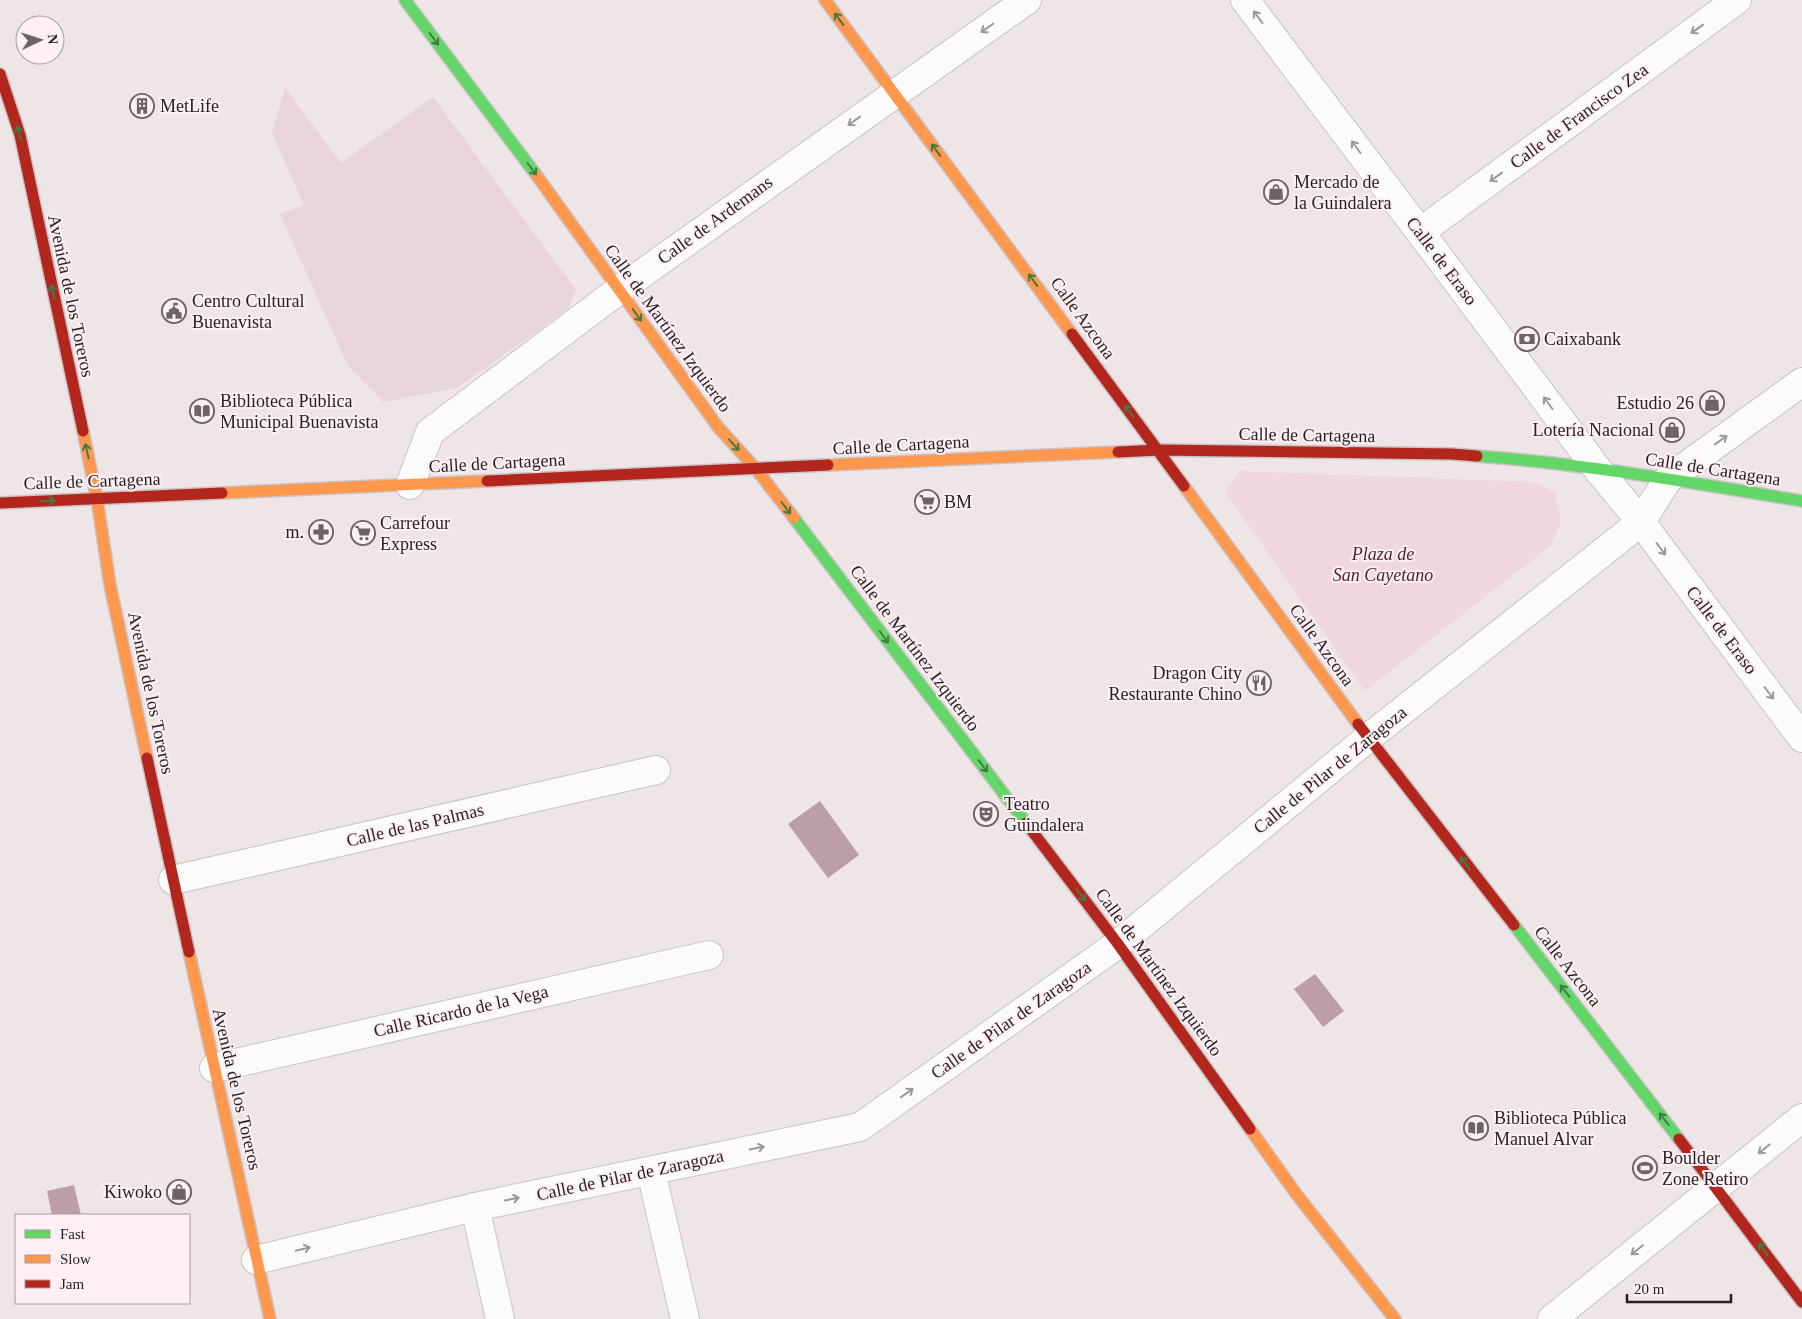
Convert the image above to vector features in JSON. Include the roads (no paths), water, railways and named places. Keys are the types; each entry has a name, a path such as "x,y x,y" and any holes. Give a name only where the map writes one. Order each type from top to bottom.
{"street":[{"name":"Calle de Martínez Izquierdo","path":"405,0 554,199 718,427 756,469 1118,944 1297,1194 1395,1319"},
{"name":"Calle Azcona","path":"825,0 1158,450 1368,738 1717,1187 1802,1302"},
{"name":"Calle de Ardemans","path":"410,485 430,432 619,290 1027,0"},
{"name":"Calle de Eraso","path":"1244,0 1598,470 1641,522 1802,738"},
{"name":"Calle de Francisco Zea","path":"1420,232 1737,0"},
{"name":"Avenida de los Toreros","path":"0,74 20,136 97,499 110,585 270,1319"},
{"path":"1641,522 1668,479 1802,382"},
{"name":"Calle de Cartagena","path":"0,503 1158,450 1452,454 1516,459 1668,479 1802,501"},
{"name":"Calle de Pilar de Zaragoza","path":"256,1260 475,1207 860,1127 1118,944 1368,738 1641,522"},
{"name":"Calle de las Palmas","path":"173,880 656,770"},
{"name":"Calle Ricardo de la Vega","path":"214,1068 709,955"},
{"path":"1552,1319 1802,1118"},
{"path":"651,1171 685,1319"},
{"path":"475,1207 500,1319"}],"place":[{"name":"MetLife","path":"142,106"},
{"name":"Mercado de la Guindalera","path":"1276,192"},
{"name":"Centro Cultural Buenavista","path":"174,311"},
{"name":"Caixabank","path":"1527,339"},
{"name":"Estudio 26","path":"1712,403"},
{"name":"Biblioteca Pública Municipal Buenavista","path":"202,411"},
{"name":"Lotería Nacional","path":"1672,430"},
{"name":"BM","path":"927,502"},
{"name":"m.","path":"321,532"},
{"name":"Carrefour Express","path":"363,533"},
{"name":"Dragon City Restaurante Chino","path":"1259,683"},
{"name":"Teatro Guindalera","path":"986,814"},
{"name":"Biblioteca Pública Manuel Alvar","path":"1476,1128"},
{"name":"Boulder Zone Retiro","path":"1645,1168"},
{"name":"Kiwoko","path":"179,1192"}],"park label":[{"name":"Plaza de San Cayetano","path":"1383,564"}]}
